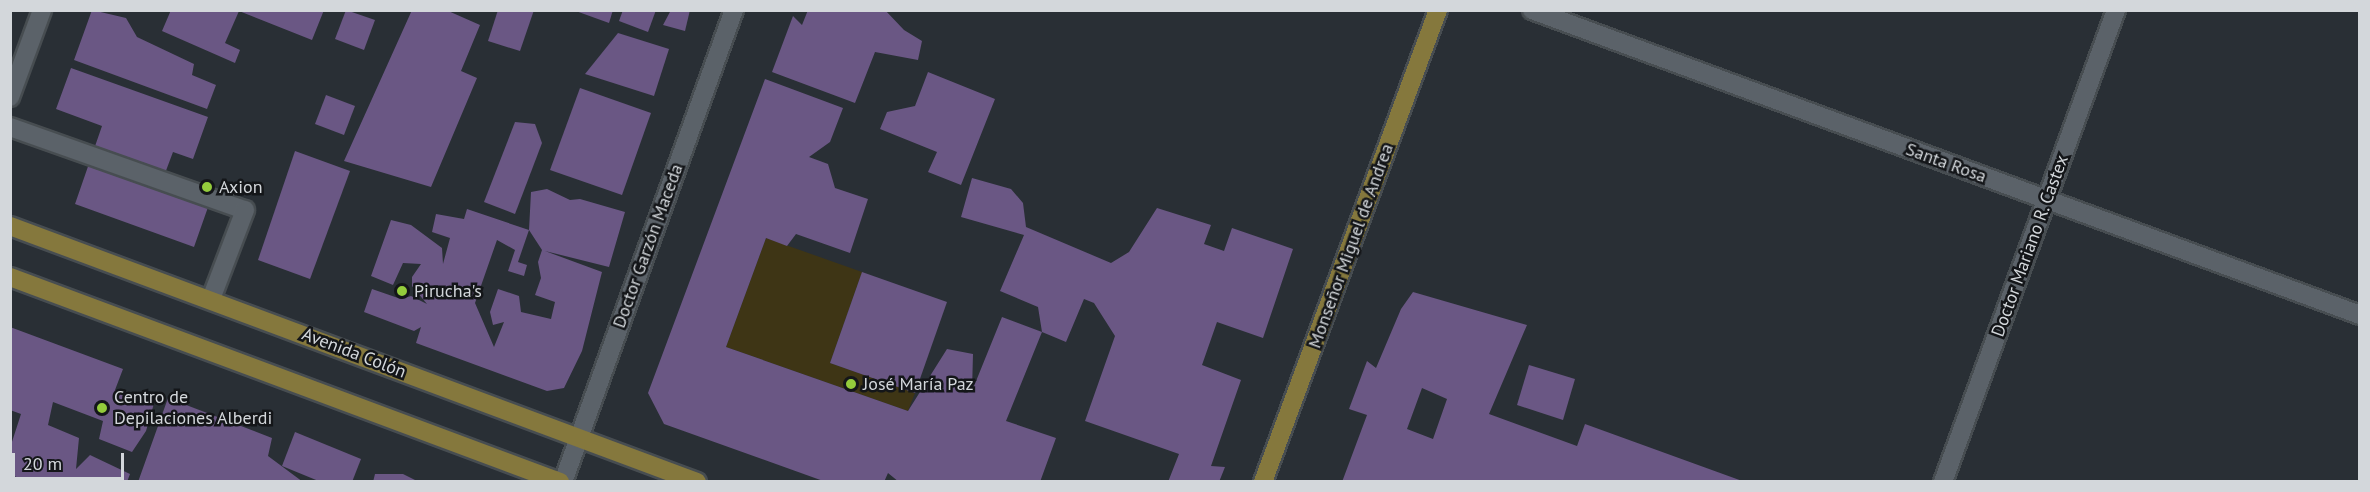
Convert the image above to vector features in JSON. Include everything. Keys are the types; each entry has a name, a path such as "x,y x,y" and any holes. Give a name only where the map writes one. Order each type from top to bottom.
{"main road":[{"name":"Monseñor Miguel de Andrea","path":"1263,482 1438,10"},
{"name":"Avenida Colón","path":"10,226 211,299 696,482"},
{"path":"10,277 561,482"}],"street":[{"path":"10,97 42,10"},
{"name":"Doctor Garzón Maceda","path":"561,482 734,10"},
{"name":"Santa Rosa","path":"1532,10 2360,315"},
{"name":"Doctor Mariano R. Castex","path":"1943,482 2116,10"},
{"path":"10,127 245,210 211,299"}],"sand":[{"path":"766,238 862,272 830,363 915,393 908,411 726,347"}],"building":[{"path":"92,10 126,18 137,37 194,64 192,75 216,85 207,109 74,60"},
{"path":"171,10 324,10 312,40 239,11 225,43 240,50 235,63 162,31"},
{"path":"346,10 375,20 364,50 335,39"},
{"path":"412,10 446,10 480,25 461,71 477,78 431,187 344,161"},
{"path":"498,10 534,10 520,51 488,41"},
{"path":"573,10 613,10 609,23"},
{"path":"623,10 656,10 648,32 619,21"},
{"path":"671,10 690,10 685,31 663,25"},
{"path":"808,10 885,10 904,30 922,41 918,60 875,52 855,103 772,72 793,16 802,25"},
{"path":"618,33 669,49 654,96 585,74"},
{"path":"71,68 208,117 193,159 173,152 164,176 213,193 194,247 75,204 102,126 56,109"},
{"path":"928,72 995,99 961,185 928,172 937,152 880,129 887,112 915,106"},
{"path":"765,79 843,108 830,142 809,157 828,164 835,188 868,199 850,253 796,234 787,246 766,238 726,347 908,411 947,349 973,354 972,391 1002,317 1042,332 1006,421 1056,438 1040,482 899,482 888,473 884,482 826,482 664,424 648,393"},
{"path":"580,88 651,113 622,195 550,170"},
{"path":"326,95 355,106 344,135 315,124"},
{"path":"515,122 535,124 542,143 515,214 484,202"},
{"path":"295,151 350,171 310,279 258,260"},
{"path":"972,178 1011,189 1023,203 1026,227 1111,263 1129,252 1157,208 1211,225 1204,244 1224,251 1232,228 1293,249 1263,338 1217,322 1202,365 1241,380 1211,466 1225,467 1219,482 1168,482 1179,454 1085,421 1115,336 1094,303 1084,299 1066,342 1042,332 1038,307 1000,291 1024,235 961,217"},
{"path":"547,189 570,200 580,199 625,212 609,267 545,251 602,272 582,351 564,388 547,391 416,343 421,327 414,331 364,312 372,289 401,299 411,296 427,304 412,286 412,277 421,264 403,263 393,285 371,276 391,220 411,225 442,248 443,264 450,238 432,232 436,214 464,219 467,209 529,230 531,192","holes":["529,230 542,250 538,262 541,278 535,295 555,302 551,319 521,312 519,296 498,289 490,312 493,325 504,322 494,347 475,303 497,240 515,250 508,271 524,276 527,265 518,262"]},
{"path":"862,272 947,302 915,393 830,363"},
{"path":"1413,292 1527,325 1489,414 1577,446 1585,424 1745,482 1342,482 1367,415 1349,409 1367,361 1376,368 1401,309","holes":["1422,388 1447,399 1433,439 1407,429"]},
{"path":"10,327 123,369 115,390 155,400 146,431 132,452 99,439 103,421 53,402 48,425 79,438 76,469 90,455 130,474 127,482 27,482 10,474 10,448 21,414 10,410"},
{"path":"1529,365 1575,379 1563,420 1517,405"},
{"path":"168,398 272,438 268,456 303,482 138,482"},
{"path":"295,432 361,459 352,482 321,482 282,466"},
{"path":"375,474 403,474 419,482 373,482"}],"place":[{"name":"Axion","path":"207,187"},
{"name":"Pirucha's","path":"402,291"},
{"name":"José María Paz","path":"851,384"},
{"name":"Centro de Depilaciones Alberdi","path":"102,408"}]}
